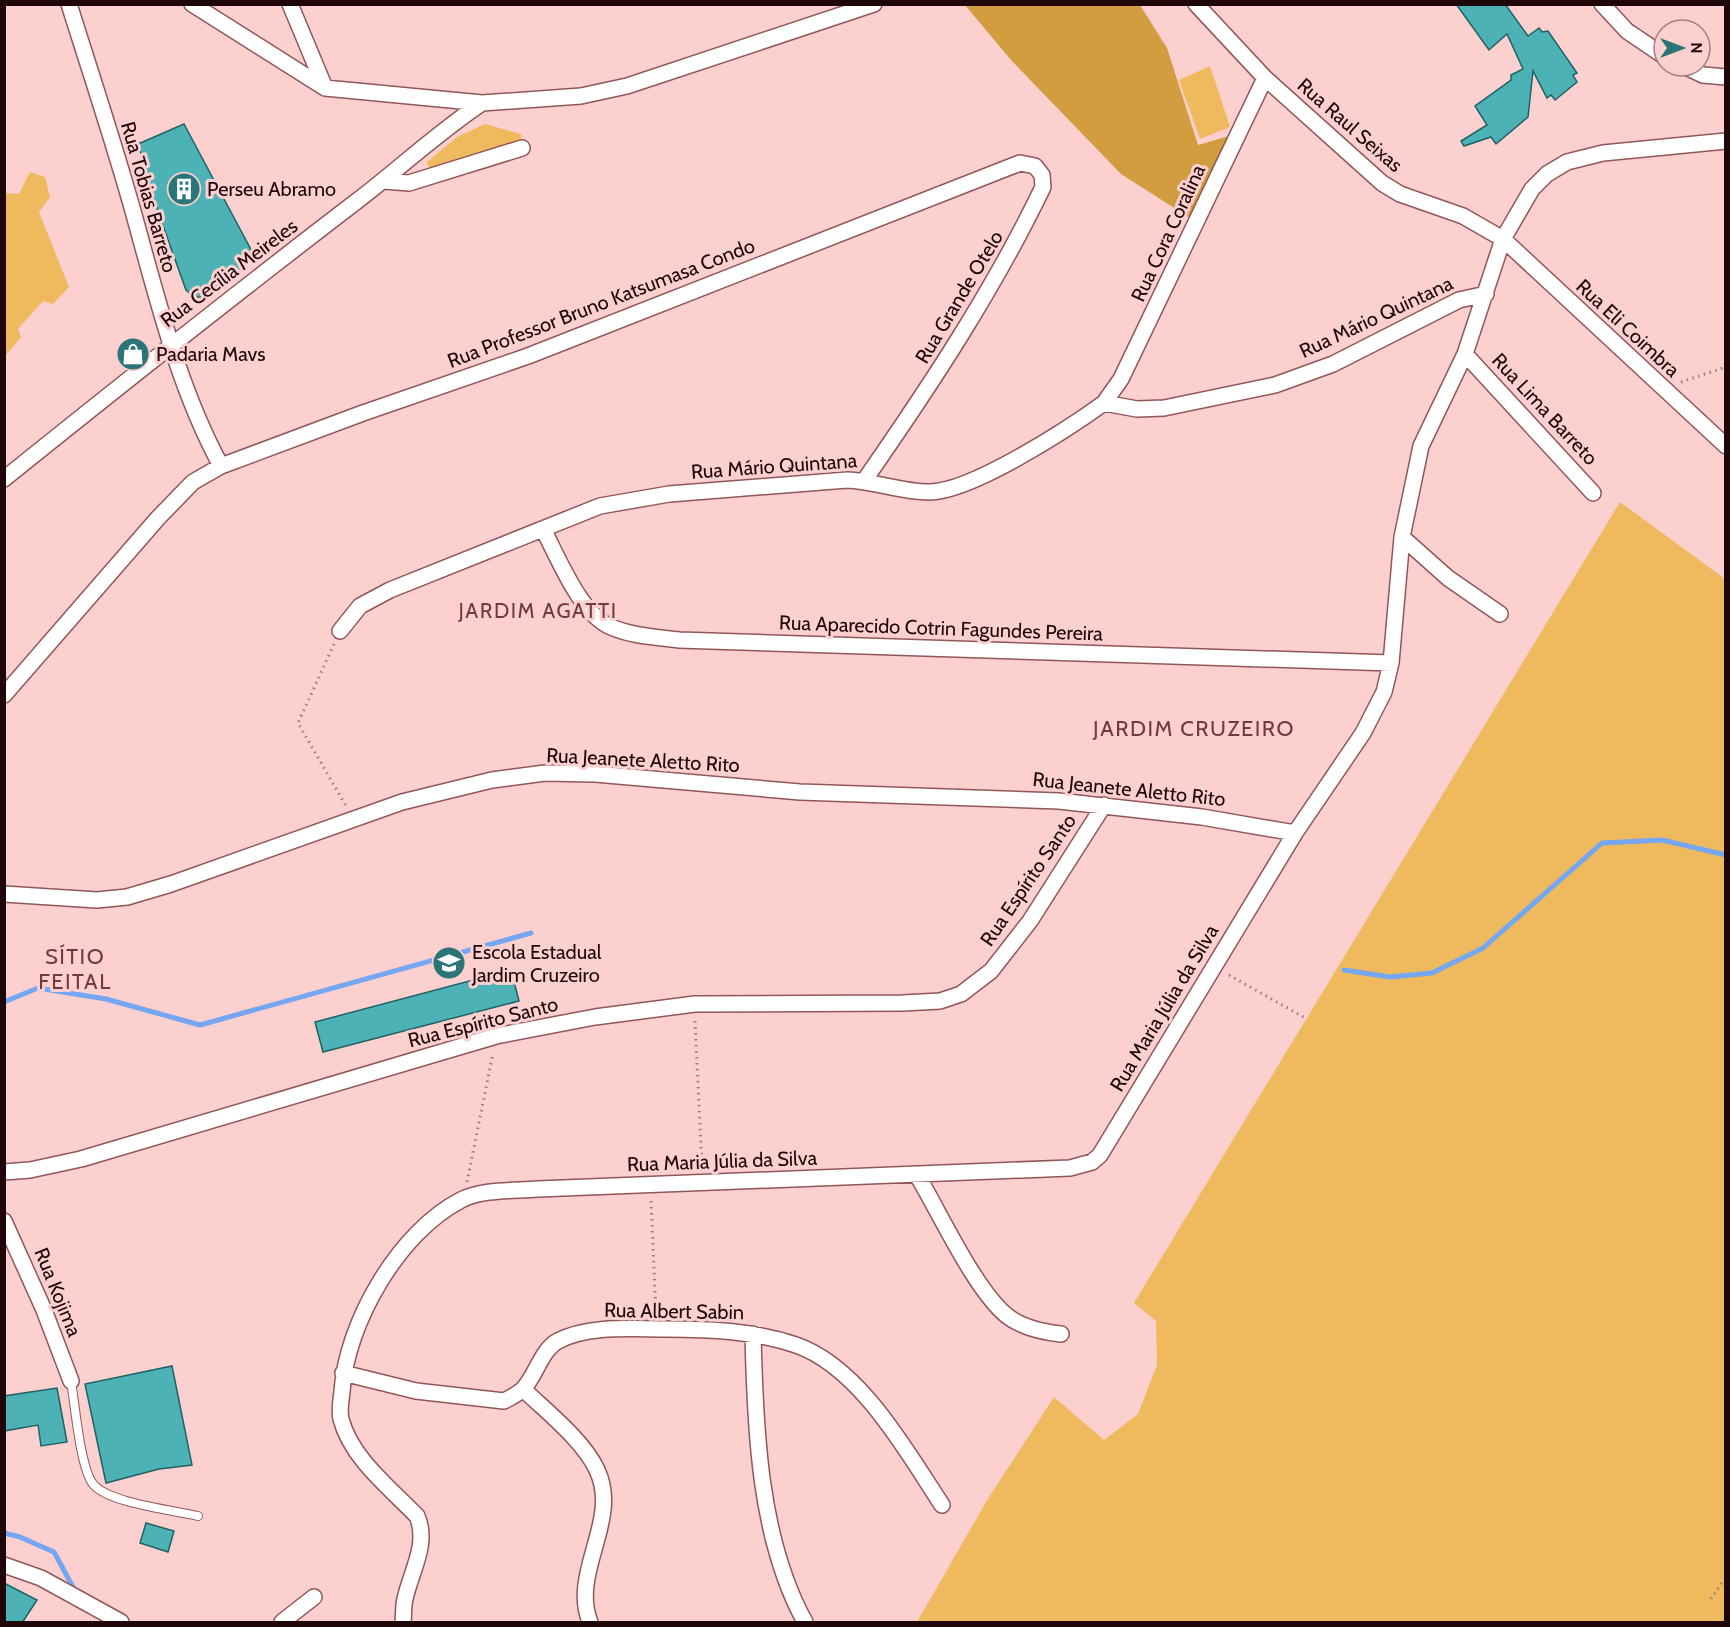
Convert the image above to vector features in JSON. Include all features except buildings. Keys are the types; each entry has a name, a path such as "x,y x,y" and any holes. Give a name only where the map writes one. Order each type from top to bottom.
{"street":[{"name":"Rua Tobias Barreto","path":"69,4 120,165 170,345 203,433 221,466"},
{"path":"192,4 325,88 482,103 581,96 627,86 874,4"},
{"path":"290,4 325,88"},
{"name":"Rua Raul Seixas","path":"1196,4 1265,78 1382,183 1400,194 1463,216 1503,239"},
{"path":"1602,4 1627,31 1652,48"},
{"name":"Rua Cora Coralina","path":"1104,404 1121,379 1265,78"},
{"name":"Rua Cecília Meireles","path":"4,479 170,345 384,181 447,126 482,103"},
{"name":"Rua Maria Júlia da Silva","path":"403,1623 405,1600 421,1542 419,1522 417,1516 367,1464 347,1434 340,1416 343,1374 353,1338 374,1292 400,1252 448,1207 464,1198 507,1191 1070,1168 1092,1162 1100,1155 1295,833 1364,733 1384,692 1391,663 1402,537 1421,446 1465,354 1503,239 1532,189 1547,174 1567,162 1603,153 1725,141"},
{"path":"384,181 409,183 522,148"},
{"name":"Rua Grande Otelo","path":"864,481 939,373 1011,254 1043,187 1042,175 1035,166 1020,163 993,174"},
{"name":"Rua Professor Bruno Katsumasa Condo","path":"4,695 158,518 193,482 221,466 363,413 528,356 993,174"},
{"name":"Rua Eli Coimbra","path":"1503,239 1725,446"},
{"name":"Rua Mário Quintana","path":"340,632 360,606 390,590 600,506 627,500 693,492 864,481 928,492 959,487 995,470 1079,422 1104,404 1137,409 1164,408 1275,385 1333,364 1459,300 1486,294"},
{"name":"Rua Lima Barreto","path":"1465,354 1593,493"},
{"name":"Rua Aparecido Cotrin Fagundes Pereira","path":"543,529 582,600 596,617 610,627 637,635 700,641 1391,663"},
{"path":"1402,537 1448,578 1500,614"},
{"name":"Rua Jeanete Aletto Rito","path":"4,894 97,900 127,897 182,881 353,819 442,791 492,780 545,773 595,774 800,792 973,796 1104,805 1202,817 1295,833"},
{"name":"Rua Espírito Santo","path":"4,1172 56,1165 146,1142 249,1108 496,1036 595,1017 695,1004 903,1003 940,1001 961,994 991,971 1030,921 1104,805"},
{"path":"917,1175 968,1264 1006,1315 1028,1328 1061,1334"},
{"name":"Rua Kojima","path":"4,1221 44,1310 71,1381"},
{"name":"Rua Albert Sabin","path":"343,1374 416,1391 504,1401 523,1389 554,1343 567,1337 592,1331 657,1329 753,1334 799,1346 834,1366 865,1396 942,1505"},
{"path":"753,1334 755,1400 769,1517 796,1605 805,1623"},
{"path":"523,1389 586,1452 601,1479 602,1513 586,1582 585,1598 590,1623"},
{"path":"4,1565 41,1578 121,1623"},
{"path":"282,1623 314,1597"}],"lane":[{"path":"71,1381 86,1471 93,1485 110,1496 198,1516"}],"path":[{"path":"1662,388 1725,367"},
{"path":"340,632 298,723 353,819"},
{"path":"1214,966 1307,1018"},
{"path":"695,1004 702,1182"},
{"path":"464,1198 496,1036"},
{"path":"650,1184 657,1329"},
{"path":"1711,1599 1725,1577"}],"shaded area":[{"path":"965,5 1140,5 1167,48 1198,145 1229,136 1190,218 1121,174 1011,60"},
{"path":"1210,66 1230,127 1200,139 1179,80"},
{"path":"485,124 521,134 521,146 431,174 427,162 457,137"},
{"path":"30,172 45,177 50,197 39,212 69,287 53,304 43,301 18,329 21,337 5,356 5,193 19,194"},
{"path":"1620,502 1725,579 1725,1622 917,1622 986,1502 1054,1397 1104,1440 1138,1414 1157,1365 1156,1321 1134,1303"}],"waterway":[{"path":"1344,970 1390,977 1432,973 1483,948 1602,843 1662,840 1726,855"},
{"path":"4,1002 38,988 106,999 200,1025 531,933"},
{"path":"4,1533 20,1537 54,1552 73,1587"}],"place":[{"name":"Perseu Abramo","path":"184,189"},
{"name":"Padaria Mavs","path":"133,354"},
{"name":"Escola Estadual Jardim Cruzeiro","path":"449,963"}],"district":[{"name":"JARDIM AGATTI","path":"538,610"},
{"name":"JARDIM CRUZEIRO","path":"1194,728"},
{"name":"SÍTIO FEITAL","path":"75,968"}]}
